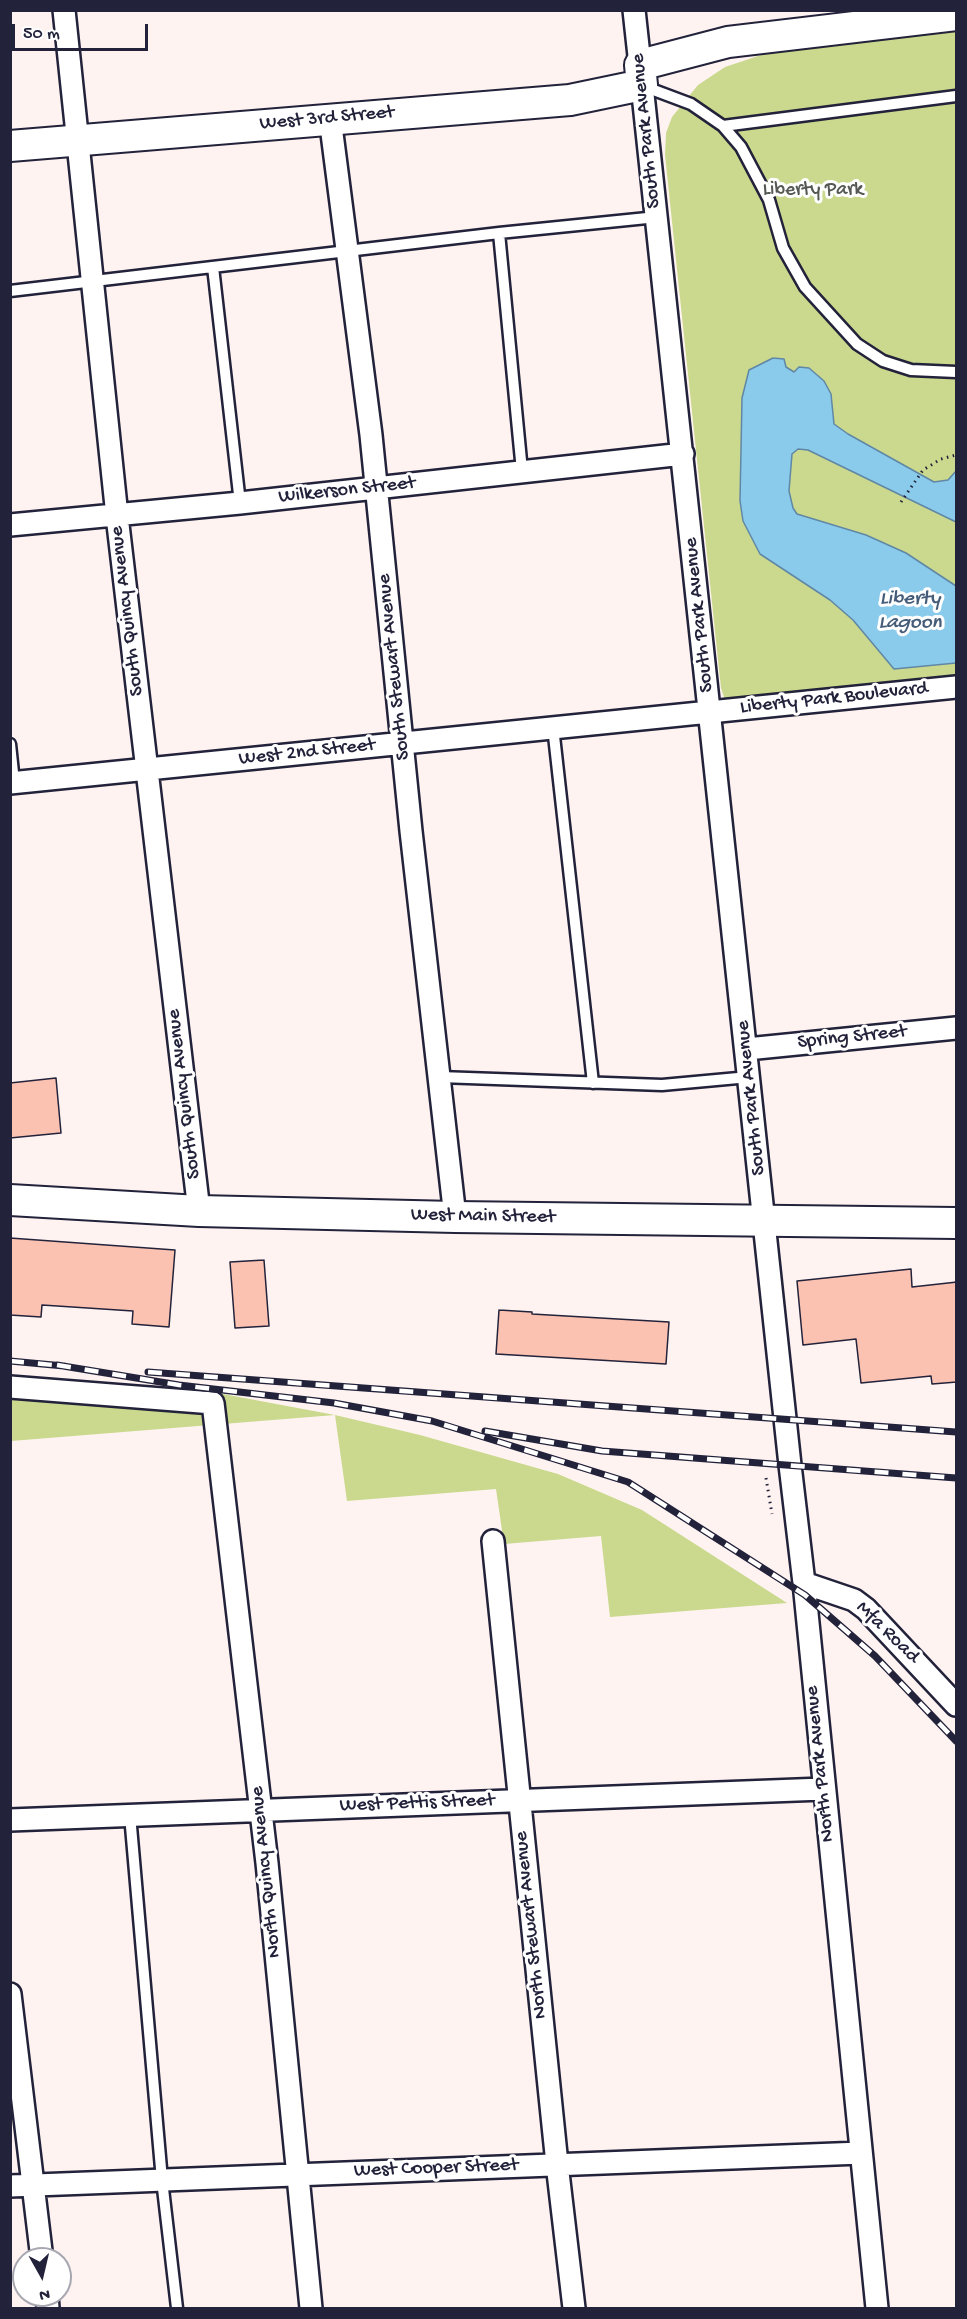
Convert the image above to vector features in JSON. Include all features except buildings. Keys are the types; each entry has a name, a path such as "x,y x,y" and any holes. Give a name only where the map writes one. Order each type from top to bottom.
{"street":[{"name":"South Quincy Avenue","path":"64,10 117,516 199,1211"},
{"name":"South Park Avenue","path":"634,10 765,1219"},
{"name":"West 3rd Street","path":"10,147 570,99 728,42 918,15 957,15"},
{"name":"South Stewart Avenue","path":"330,118 377,488 402,743 455,1217"},
{"name":"Wilkerson Street","path":"10,525 117,516 682,454"},
{"name":"Liberty Park Boulevard","path":"711,711 957,687"},
{"name":"West 2nd Street","path":"12,782 711,711"},
{"name":"Spring Street","path":"747,1049 957,1028"},
{"name":"West Main Street","path":"10,1200 199,1211 455,1217 957,1223"},
{"name":"North Park Avenue","path":"765,1219 877,2308"},
{"name":"North Quincy Avenue","path":"10,1387 213,1403 261,1810 311,2308"},
{"name":"North Stewart Avenue","path":"493,1541 574,2308"},
{"name":"Mfa Road","path":"804,1583 854,1600 867,1609 957,1705"},
{"name":"West Pettis Street","path":"10,1820 823,1789"},
{"path":"10,1994 41,2247"},
{"name":"West Cooper Street","path":"10,2186 861,2153"}],"lane":[{"path":"641,75 723,126 754,167 769,200 783,248 805,287 857,344 883,361 911,370 957,372"},
{"path":"723,126 957,96"},
{"path":"10,291 499,233 657,218"},
{"path":"499,233 522,471"},
{"path":"213,267 240,503"},
{"path":"552,728 593,1083"},
{"path":"10,744 12,782"},
{"path":"440,1077 662,1084 749,1077"},
{"path":"130,1815 162,2180 177,2308"}],"path":[{"path":"901,502 923,470 941,459 957,455"},
{"path":"766,1478 772,1514"}],"green space":[{"name":"Liberty Park","path":"956,31 956,682 725,700 721,688 665,155 666,133 672,117 698,85 725,67 773,51"},
{"path":"11,1376 223,1394 335,1415 11,1441"},
{"path":"335,1415 420,1435 558,1474 642,1510 787,1603 610,1617 601,1536 504,1544 496,1489 347,1501"}],"water":[{"name":"Liberty Lagoon","path":"773,358 784,359 786,367 794,372 799,367 809,368 824,381 831,394 834,424 848,434 934,482 948,480 956,471 956,522 808,450 798,449 792,454 789,491 793,508 797,514 866,535 906,553 956,586 956,663 894,669 853,620 830,600 760,554 743,521 740,501 742,398 749,370"}],"railway":[{"path":"10,1361 64,1366"},
{"path":"57,1365 179,1385 334,1403 432,1421 628,1482 805,1595 875,1656 956,1741"},
{"path":"148,1372 956,1432"},
{"path":"485,1431 602,1451 956,1478"}]}
